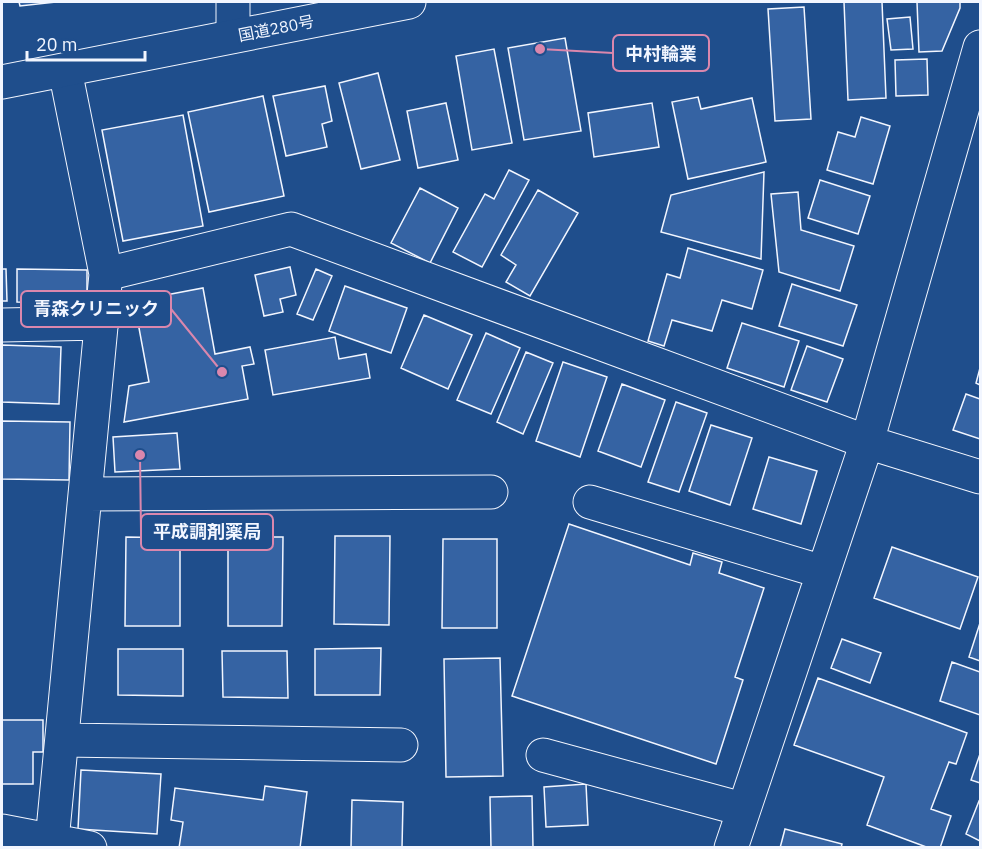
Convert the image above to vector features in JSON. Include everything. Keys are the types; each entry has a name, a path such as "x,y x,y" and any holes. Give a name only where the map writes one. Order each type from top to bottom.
{"main road":[{"path":"233,2 233,36"},
{"name":"国道280号","path":"2,82 409,2"},
{"path":"731,848 867,442 981,47"},
{"path":"52,841 106,274 65,70"},
{"path":"106,274 291,229 867,442 981,477"},
{"path":"2,325 102,323"},
{"path":"85,494 491,492"},
{"path":"590,502 823,572"},
{"path":"62,740 401,745"},
{"path":"543,755 742,810"},
{"path":"2,831 90,848"}],"building":[{"path":"19,2 56,2 20,6"},
{"path":"844,2 882,2 886,98 848,100"},
{"path":"917,2 960,2 960,8 942,51 919,52"},
{"path":"804,7 811,119 775,121 768,9"},
{"path":"910,17 913,49 891,50 887,19"},
{"path":"565,38 581,131 524,140 508,48"},
{"path":"494,49 512,143 472,150 456,56"},
{"path":"927,59 928,95 896,96 895,60"},
{"path":"378,73 400,160 361,169 339,83"},
{"path":"325,86 332,121 322,124 327,147 286,156 273,96"},
{"path":"263,96 284,196 209,212 188,112"},
{"path":"698,97 701,109 752,98 766,162 688,179 672,102"},
{"path":"446,103 458,160 418,168 407,111"},
{"path":"652,103 659,147 594,157 588,113"},
{"path":"183,115 203,226 123,241 102,130"},
{"path":"861,117 890,126 873,184 827,170 838,132 855,137"},
{"path":"509,170 529,180 482,267 453,252 485,194 494,199"},
{"path":"764,172 761,259 661,232 671,195"},
{"path":"820,180 870,196 858,234 808,218"},
{"path":"420,188 458,208 430,263 391,243"},
{"path":"538,190 578,213 530,296 506,282 516,265 501,255"},
{"path":"798,192 801,230 854,246 840,291 779,272 771,194"},
{"path":"688,248 763,270 752,309 722,300 712,331 672,320 664,346 648,341 667,274 680,278"},
{"path":"290,267 296,295 280,299 283,312 264,316 255,275"},
{"path":"2,269 6,269 7,301 2,301"},
{"path":"17,269 87,270 87,303 17,302"},
{"path":"316,269 332,276 313,320 297,314"},
{"path":"792,284 857,305 843,346 779,326"},
{"path":"345,286 407,308 391,353 329,331"},
{"path":"203,288 215,354 250,347 254,364 242,366 248,399 124,422 129,386 149,382 134,301"},
{"path":"424,315 472,335 448,389 401,368"},
{"path":"742,323 799,341 784,387 727,368"},
{"path":"486,333 520,348 491,414 457,400"},
{"path":"335,337 339,359 366,354 370,378 273,395 265,350"},
{"path":"2,345 61,347 59,404 2,402"},
{"path":"807,346 843,359 827,402 791,390"},
{"path":"526,352 553,363 523,434 497,422"},
{"path":"563,362 607,377 580,457 536,441"},
{"path":"980,368 980,385 976,383"},
{"path":"622,384 665,400 641,467 598,451"},
{"path":"966,394 980,399 980,439 953,430"},
{"path":"676,402 707,413 679,492 648,482"},
{"path":"2,421 70,422 69,480 2,479"},
{"path":"711,425 752,438 730,505 689,491"},
{"path":"177,433 180,469 115,472 113,437"},
{"path":"769,457 817,471 801,524 753,509"},
{"path":"569,524 690,565 693,553 722,562 719,573 764,588 735,677 743,680 716,764 512,696"},
{"path":"335,536 390,536 389,625 334,624"},
{"path":"126,537 180,538 180,626 125,626"},
{"path":"228,537 283,537 282,626 228,626"},
{"path":"443,539 497,539 497,628 442,628"},
{"path":"892,547 978,577 960,629 874,598"},
{"path":"980,623 980,661 969,657"},
{"path":"842,639 881,653 870,683 831,668"},
{"path":"381,648 380,695 315,695 315,649"},
{"path":"118,649 183,649 183,696 118,695"},
{"path":"222,651 287,651 288,698 223,697"},
{"path":"500,658 503,776 446,777 444,659"},
{"path":"952,662 980,672 980,715 940,701"},
{"path":"818,678 967,733 956,764 949,762 931,809 951,816 940,848 929,848 867,825 884,777 794,745"},
{"path":"2,720 43,720 43,752 33,752 33,784 2,784"},
{"path":"980,754 980,783 971,780"},
{"path":"81,770 161,774 157,834 78,829"},
{"path":"586,784 588,825 546,827 544,787"},
{"path":"265,786 307,792 300,848 179,848 183,822 171,820 175,788 263,800"},
{"path":"532,796 533,848 491,848 490,797"},
{"path":"352,800 403,802 402,848 351,848"},
{"path":"980,802 980,841 966,834"},
{"path":"785,829 842,844 841,848 780,848"}],"place":[{"name":"中村輪業","path":"540,49"},
{"name":"青森クリニック","path":"222,372"},
{"name":"平成調剤薬局","path":"140,455"}]}
